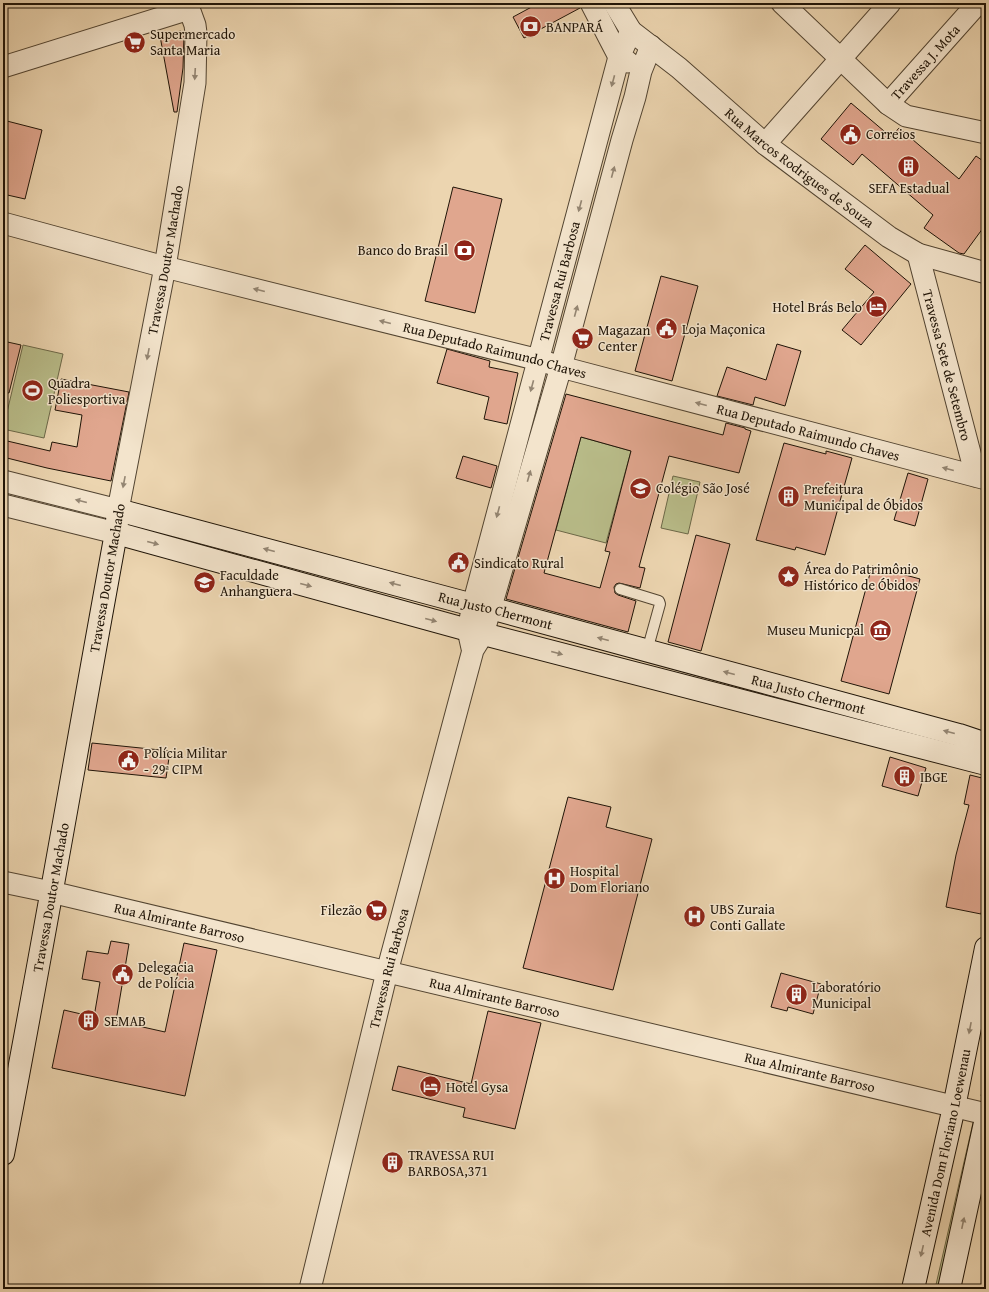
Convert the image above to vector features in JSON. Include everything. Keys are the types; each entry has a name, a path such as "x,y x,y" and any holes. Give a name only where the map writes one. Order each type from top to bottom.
{"street":[{"path":"591,3 619,56 641,71 679,68"},
{"path":"614,3 631,31"},
{"path":"782,3 888,104 906,116 986,133"},
{"path":"765,144 890,3"},
{"name":"Travessa J. Mota","path":"888,104 978,3"},
{"path":"3,67 188,6"},
{"name":"Travessa Doutor Machado","path":"3,1154 34,998 51,892 116,533 118,510 165,267 194,83 196,33 195,25 188,6"},
{"name":"Travessa Rui Barbosa","path":"310,1289 387,972 482,606 539,360 619,56 631,31"},
{"name":"Rua Marcos Rodrigues de Souza","path":"631,31 679,68 765,144 889,237 918,254 986,273"},
{"name":"Travessa Rui Barbosa","path":"482,606 561,367 641,71 650,46"},
{"name":"Rua Deputado Raimundo Chaves","path":"3,223 165,267 539,360 981,477"},
{"name":"Travessa Sete de Setembro","path":"918,254 981,477"},
{"name":"Rua Justo Chermont","path":"3,481 647,650 960,735 986,744"},
{"name":"Rua Justo Chermont","path":"3,505 116,533 474,638 986,764"},
{"name":"Rua Almirante Barroso","path":"3,882 51,892 986,1114"},
{"name":"Avenida Dom Floriano Loewenau","path":"913,1289 954,1106 986,948"},
{"path":"949,1289 986,1118"}],"lane":[{"path":"620,589 659,601 660,604 647,650"}],"green space":[{"name":"Quadra Poliesportiva","path":"23,345 63,354 44,438 3,429"},
{"path":"581,437 631,451 606,543 556,530"},
{"path":"673,476 700,482 688,534 661,528"},
{"path":"986,1071 986,1097 981,1096"},
{"path":"975,1114 983,1115 943,1289 935,1289"}],"building":[{"name":"BANPARÁ","path":"539,3 579,3 580,8 524,38 513,17"},
{"path":"181,31 184,34 183,68 177,112 174,112 160,36"},
{"path":"851,103 891,137 899,128 959,179 976,156 986,163 986,224 964,254 959,253 924,228 933,215 862,154 853,165 821,139"},
{"path":"3,120 42,130 25,199 3,194"},
{"name":"Banco do Brasil","path":"453,187 502,199 475,313 425,301"},
{"name":"Hotel Brás Belo","path":"865,245 911,284 861,345 842,330 874,292 845,269"},
{"name":"Loja Maçonica","path":"661,276 698,286 672,381 635,371"},
{"path":"3,341 21,345 9,393 3,392"},
{"path":"777,344 801,351 785,406 755,397 753,405 717,396 727,367 766,380"},
{"path":"447,349 490,361 489,367 518,373 507,424 484,419 489,397 437,383"},
{"path":"61,379 129,392 111,481 3,457 3,440 50,451 52,442 77,447 82,415 55,410"},
{"path":"566,394 723,435 726,423 751,431 739,473 669,456 639,567 645,568 640,588 619,583 614,587 615,593 618,595 636,601 628,632 506,599","holes":["581,437 631,451 605,551 610,552 600,588 544,573"]},
{"path":"784,443 826,454 826,451 852,458 825,555 796,547 795,550 756,540"},
{"path":"463,456 497,466 491,488 456,478"},
{"path":"908,473 928,479 915,526 894,520"},
{"path":"696,535 730,544 701,651 668,642"},
{"name":"Museu Municpal","path":"872,566 920,579 889,694 841,681"},
{"name":"Polícia Militar - 29ª CIPM","path":"92,743 170,751 166,778 88,770"},
{"name":"IBGE","path":"890,757 926,768 918,796 882,786"},
{"path":"970,775 986,779 986,888 981,914 946,907 956,855 969,805 964,804"},
{"path":"568,797 611,807 606,827 652,839 613,990 523,968"},
{"name":"SEMAB","path":"111,941 129,944 116,1021 165,1032 184,943 217,950 185,1096 52,1068 64,1010 94,1017 100,982 82,979 87,951 108,954"},
{"name":"Laboratório Municipal","path":"781,973 821,984 813,1014 788,1007 787,1011 771,1007"},
{"path":"488,1011 541,1023 515,1129 463,1117 465,1108 392,1090 398,1066 471,1084"}],"place":[{"name":"BANPARÁ","path":"531,27"},
{"name":"Supermercado Santa Maria","path":"135,42"},
{"name":"Correios","path":"851,134"},
{"name":"SEFA Estadual","path":"909,166"},
{"name":"Banco do Brasil","path":"464,250"},
{"name":"Hotel Brás Belo","path":"877,307"},
{"name":"Loja Maçonica","path":"666,329"},
{"name":"Magazan Center","path":"583,338"},
{"name":"Quadra Poliesportiva","path":"33,391"},
{"name":"Colégio São José","path":"641,488"},
{"name":"Prefeitura Municipal de Óbidos","path":"789,497"},
{"name":"Sindicato Rural","path":"459,563"},
{"name":"Área do Patrimônio Histórico de Óbidos","path":"788,577"},
{"name":"Faculdade Anhanguera","path":"205,583"},
{"name":"Museu Municpal","path":"880,630"},
{"name":"Polícia Militar - 29ª CIPM","path":"129,761"},
{"name":"IBGE","path":"904,777"},
{"name":"Hospital Dom Floriano","path":"554,879"},
{"name":"Filezão","path":"377,910"},
{"name":"UBS Zuraia Conti Gallate","path":"695,917"},
{"name":"Delegacia de Polícia","path":"123,975"},
{"name":"Laboratório Municipal","path":"796,995"},
{"name":"SEMAB","path":"88,1021"},
{"name":"Hotel Gysa","path":"431,1087"},
{"name":"TRAVESSA RUI BARBOSA,371","path":"392,1163"}]}
